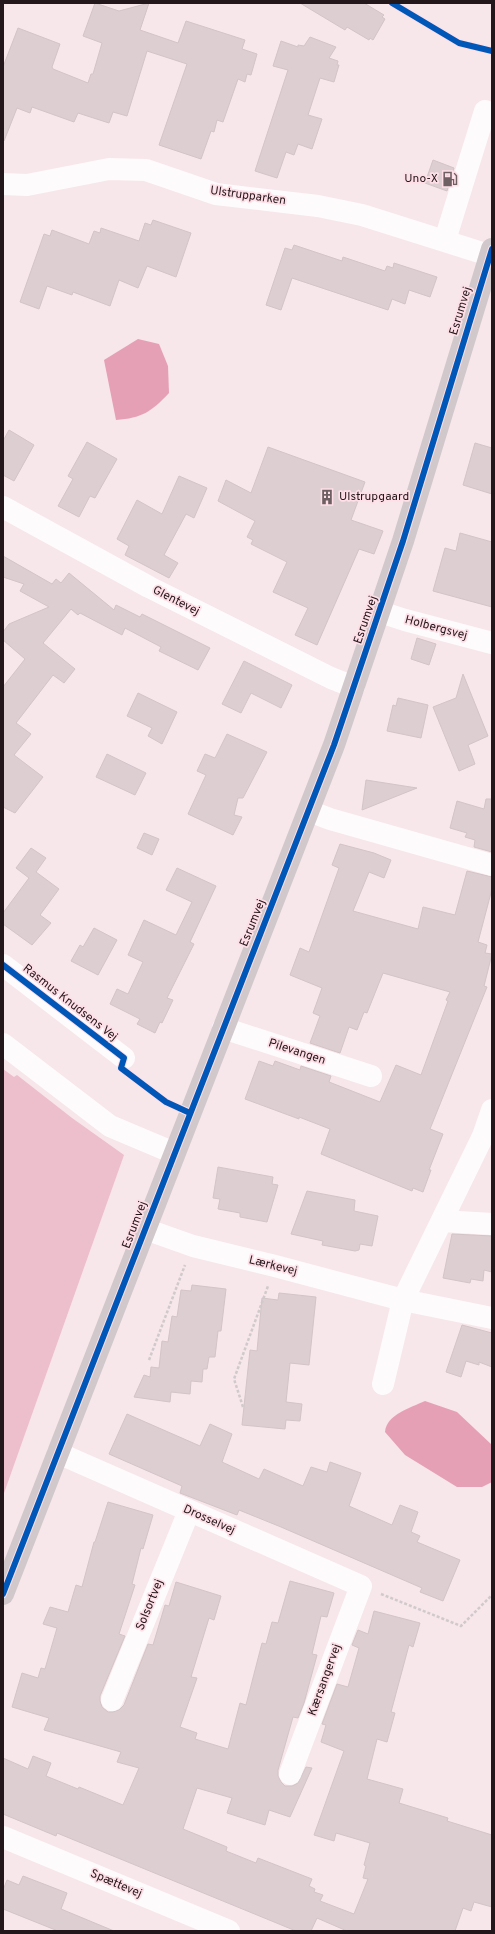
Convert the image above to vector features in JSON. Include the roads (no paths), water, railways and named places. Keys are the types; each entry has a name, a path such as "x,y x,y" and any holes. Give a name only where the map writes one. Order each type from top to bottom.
{"main road":[{"name":"Esrumvej","path":"3,1594 334,745 380,612 491,254"}],"street":[{"path":"445,240 484,111 492,114"},
{"name":"Ulstrupparken","path":"3,184 27,185 109,169 146,170 216,194 318,206 362,215 491,254"},
{"name":"Glentevej","path":"3,507 149,587 331,678 354,687"},
{"name":"Holbergsvej","path":"380,612 492,643"},
{"path":"309,811 330,819 492,865"},
{"name":"Rasmus Knudsens Vej","path":"3,965 124,1058"},
{"name":"Pilevangen","path":"223,1028 371,1076"},
{"path":"3,1044 110,1126 174,1153"},
{"path":"383,1384 403,1300 442,1221 487,1136 492,1110"},
{"path":"442,1221 492,1224"},
{"name":"Lærkevej","path":"145,1229 193,1246 403,1300 492,1318"},
{"name":"Drosselvej","path":"58,1453 361,1586"},
{"name":"Solsortvej","path":"112,1700 189,1511"},
{"name":"Kærsangervej","path":"290,1774 361,1586"},
{"name":"Spættevej","path":"3,1837 229,1931"}],"place":[{"name":"Uno-X","path":"450,179"},
{"name":"Ulstrupgaard","path":"327,497"}]}
